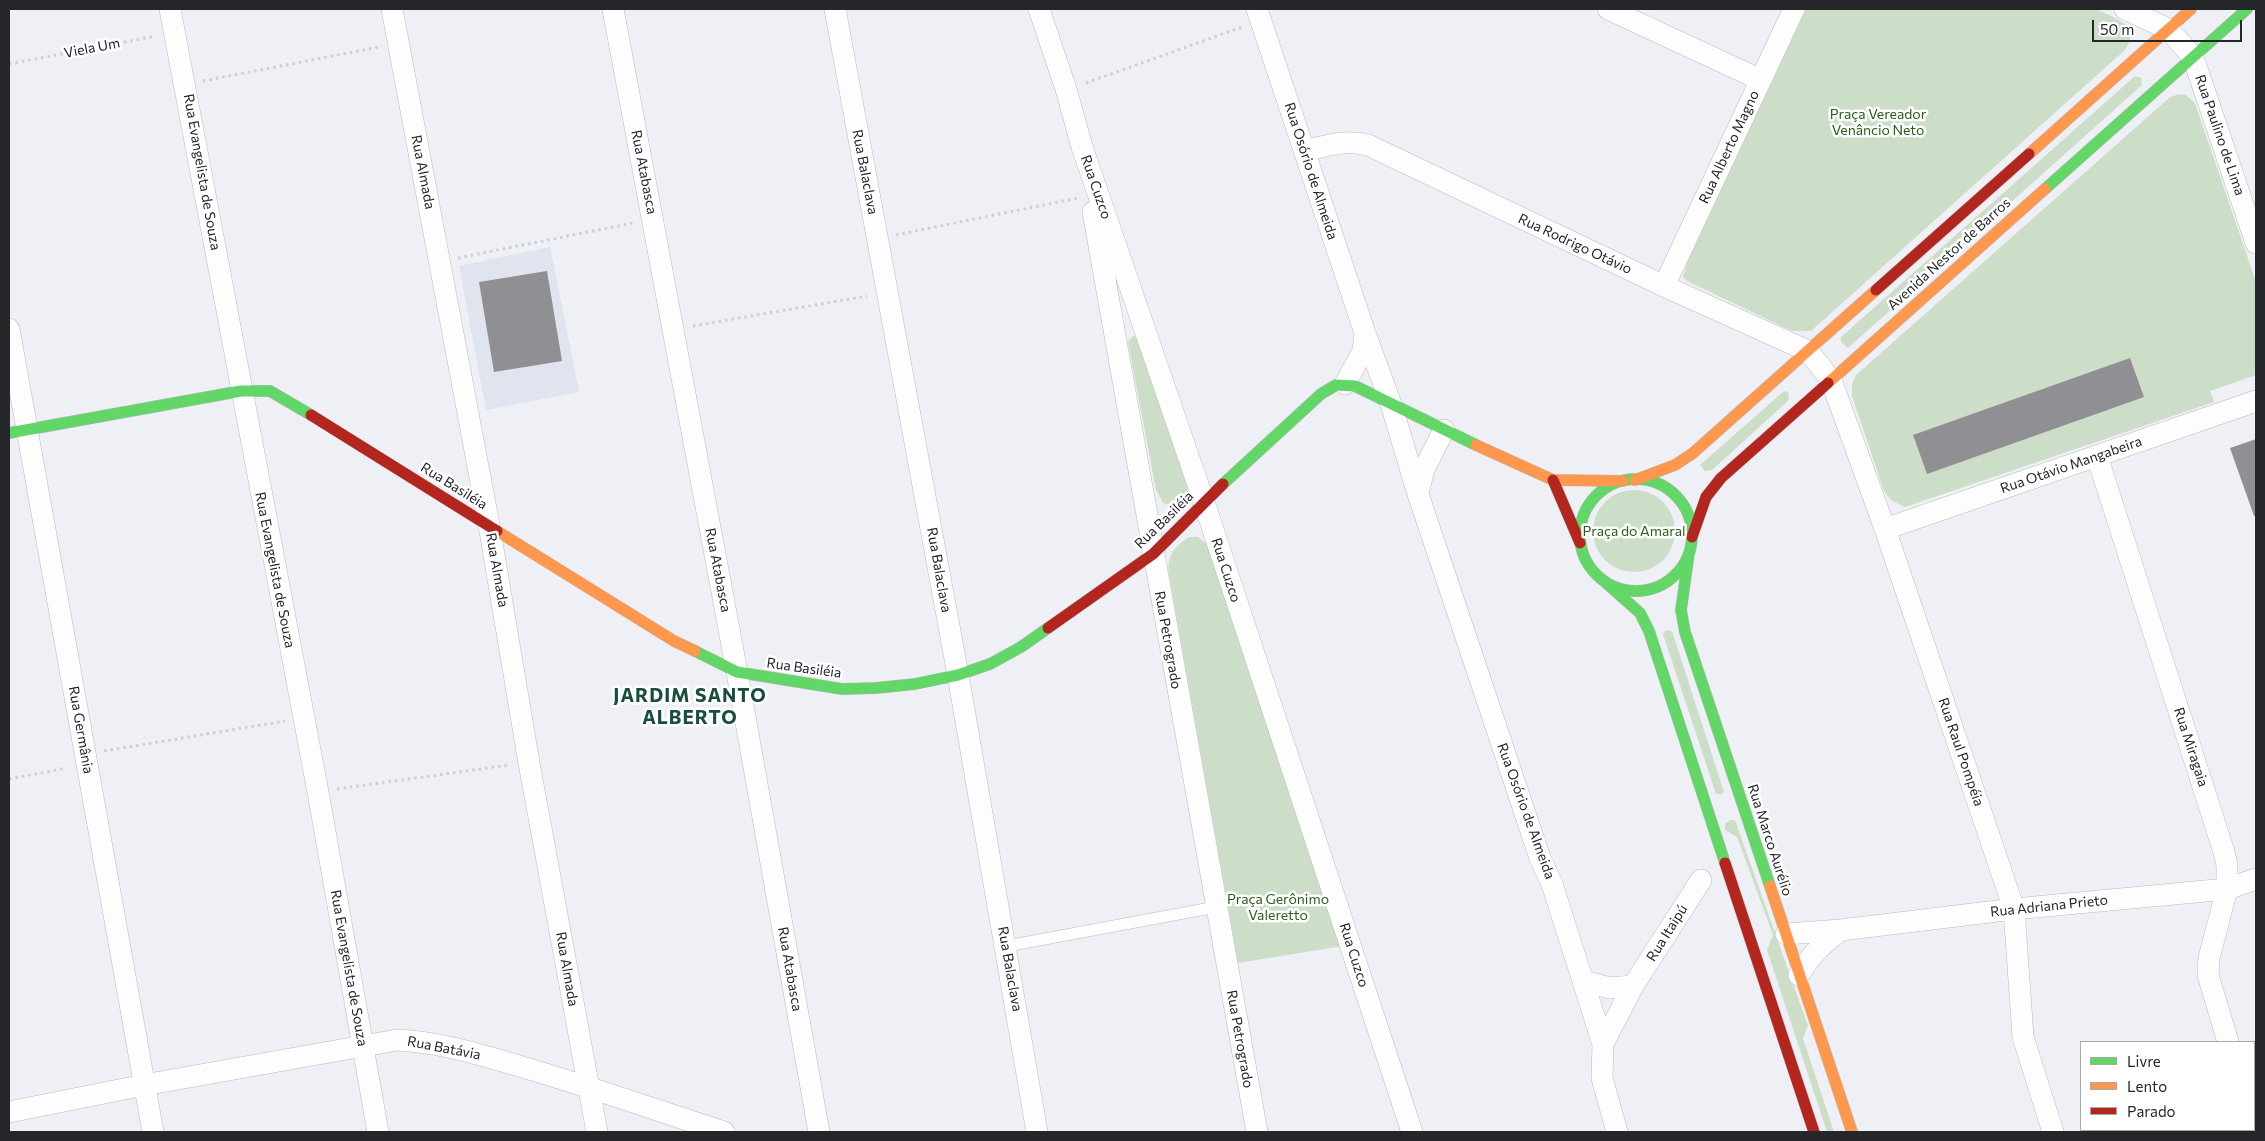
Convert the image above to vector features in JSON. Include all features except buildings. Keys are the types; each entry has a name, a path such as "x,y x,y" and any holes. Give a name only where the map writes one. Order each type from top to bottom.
{"street":[{"name":"Rua Evangelista de Souza","path":"170,9 186,85 241,391 318,792 378,1132"},
{"name":"Rua Almada","path":"392,9 489,526 529,762 597,1132"},
{"name":"Rua Atabasca","path":"613,9 737,672 819,1132"},
{"name":"Rua Balaclava","path":"834,9 888,292 1007,946 1037,1132"},
{"name":"Rua Cuzco","path":"1039,9 1066,90 1082,147 1204,502 1412,1132"},
{"path":"1608,9 1761,80"},
{"name":"Rua Alberto Magno","path":"1664,286 1794,9"},
{"path":"2125,9 2168,29 2193,57"},
{"name":"Avenida Nestor de Barros","path":"1636,480 1684,460 2190,9"},
{"name":"Avenida Nestor de Barros","path":"1692,538 1706,497 1721,478 2247,9"},
{"name":"Rua Osório de Almeida","path":"1259,14 1365,333 1391,404 1418,494 1540,858 1552,884 1584,981 1603,1044 1602,1078 1617,1132"},
{"name":"Rua Paulino de Lima","path":"2193,57 2256,243"},
{"name":"Rua Rodrigo Otávio","path":"1304,151 1344,143 1356,142 1368,145 1664,286 1808,351 1832,380"},
{"name":"Rua Petrogrado","path":"1082,147 1256,1132"},
{"name":"Rua Germânia","path":"9,329 18,432 86,759 153,1132"},
{"path":"1365,333 1362,351 1345,384 1355,386 1444,430 1553,480 1636,480 1658,484 1676,497 1688,515 1692,538 1689,553 1676,574 1654,588 1641,591 1628,590 1605,582"},
{"name":"Rua Raul Pompéia","path":"1832,380 1885,529 2014,909 2023,1037 2053,1132"},
{"name":"Rua Basiléia","path":"18,432 241,391 270,391 282,396 674,641 737,672 842,688 876,688 915,684 958,675 990,664 1021,647 1153,554 1204,502 1321,394 1329,388 1345,384"},
{"name":"Rua Otávio Mangabeira","path":"1885,529 2256,401"},
{"path":"1418,494 1424,469 1444,430"},
{"name":"Rua Miragaia","path":"2097,456 2227,865 2227,889 2209,958 2208,975 2228,1041"},
{"path":"1553,480 1586,562 1596,575 1640,613 1649,631 1716,818 1814,1132"},
{"path":"1580,544 1582,521 1589,505 1601,491 1623,481"},
{"name":"Rua Marco Aurélio","path":"1689,553 1681,610 1683,626 1740,810 1786,934 1852,1132"},
{"name":"Rua Adriana Prieto","path":"1786,934 1841,930 2014,909 2227,889 2256,879"},
{"name":"Rua Itaipú","path":"1603,1044 1633,986 1701,880"},
{"path":"1799,975 1807,960 1815,951 1841,930"},
{"path":"1584,981 1610,988 1633,986"},
{"name":"Rua Batávia","path":"9,1112 144,1085 396,1040 430,1043 470,1052 589,1087 724,1132"}],"lane":[{"path":"1007,946 1216,907"}],"path":[{"path":"1066,90 1259,14"},
{"name":"Viela Um","path":"9,64 175,32"},
{"path":"186,85 398,43"},
{"path":"878,239 1090,196"},
{"path":"440,262 652,219"},
{"path":"673,329 888,292"},
{"path":"9,779 86,759 304,718"},
{"path":"318,792 529,762"}],"shaded area":[{"path":"550,247 579,392 486,410 459,266"}],"green space":[{"name":"Praça Vereador Venâncio Neto","path":"1806,9 2096,9 2118,19 2128,28 2131,34 2130,41 2125,50 1811,331 1792,331 1687,281 1683,277 1687,263"},
{"path":"2135,76 2141,78 2142,85 1848,348 1841,342 1841,337"},
{"path":"2178,94 2186,95 2195,103 2256,282 2256,375 2210,391 2214,402 1905,507 1892,501 1884,491 1852,396 1852,384 1856,375 2169,98"},
{"path":"1133,336 1137,337 1188,486 1186,499 1178,504 1163,503 1156,490 1128,342"},
{"path":"1784,391 1788,392 1789,400 1712,470 1705,471 1700,465"},
{"name":"Praça do Amaral","path":"1634,490 1650,493 1663,502 1672,515 1675,531 1672,547 1663,560 1650,569 1634,572 1618,569 1605,560 1596,547 1593,531 1596,515 1605,502 1618,493"},
{"name":"Praça Gerônimo Valeretto","path":"1189,537 1198,537 1207,544 1343,946 1238,963 1169,574 1170,557 1179,544"},
{"path":"1666,630 1672,631 1724,792 1721,794 1716,794 1663,634"},
{"path":"1730,820 1735,820 1808,1026 1803,1038 1834,1132 1827,1132 1767,950 1773,935 1737,837 1725,830 1725,824"}],"traffic: fast":[{"path":"2045,189 2247,9"},
{"path":"1223,484 1321,394 1336,385 1355,386 1476,445"},
{"path":"9,433 241,391 270,391 311,415"},
{"path":"1636,479 1647,480 1657,484 1675,496 1687,514 1691,524 1692,535 1691,546 1687,556 1675,574 1657,586 1647,590 1636,591 1625,590 1615,586 1597,574 1585,556 1581,546 1580,535 1581,524 1585,514 1597,496 1615,484 1625,480 1636,479"},
{"path":"1689,553 1681,610 1685,632 1770,886"},
{"path":"1605,582 1640,613 1649,631 1725,863"},
{"path":"695,651 737,672 842,689 876,688 915,684 958,675 990,664 1021,647 1048,628"}],"traffic: slow":[{"path":"2029,154 2191,9"},
{"path":"1828,383 2045,189"},
{"path":"1635,480 1675,465 1693,453 1876,290"},
{"path":"1476,445 1553,480 1623,481"},
{"path":"497,531 674,641 695,651"},
{"path":"1770,886 1852,1132"}],"traffic: jam":[{"path":"1876,290 2029,154"},
{"path":"1692,537 1706,497 1721,478 1828,383"},
{"path":"311,415 497,531"},
{"path":"1553,480 1580,543"},
{"path":"1048,628 1153,554 1223,484"},
{"path":"1725,863 1814,1132"}],"district":[{"name":"JARDIM SANTO ALBERTO","path":"690,707"}]}
